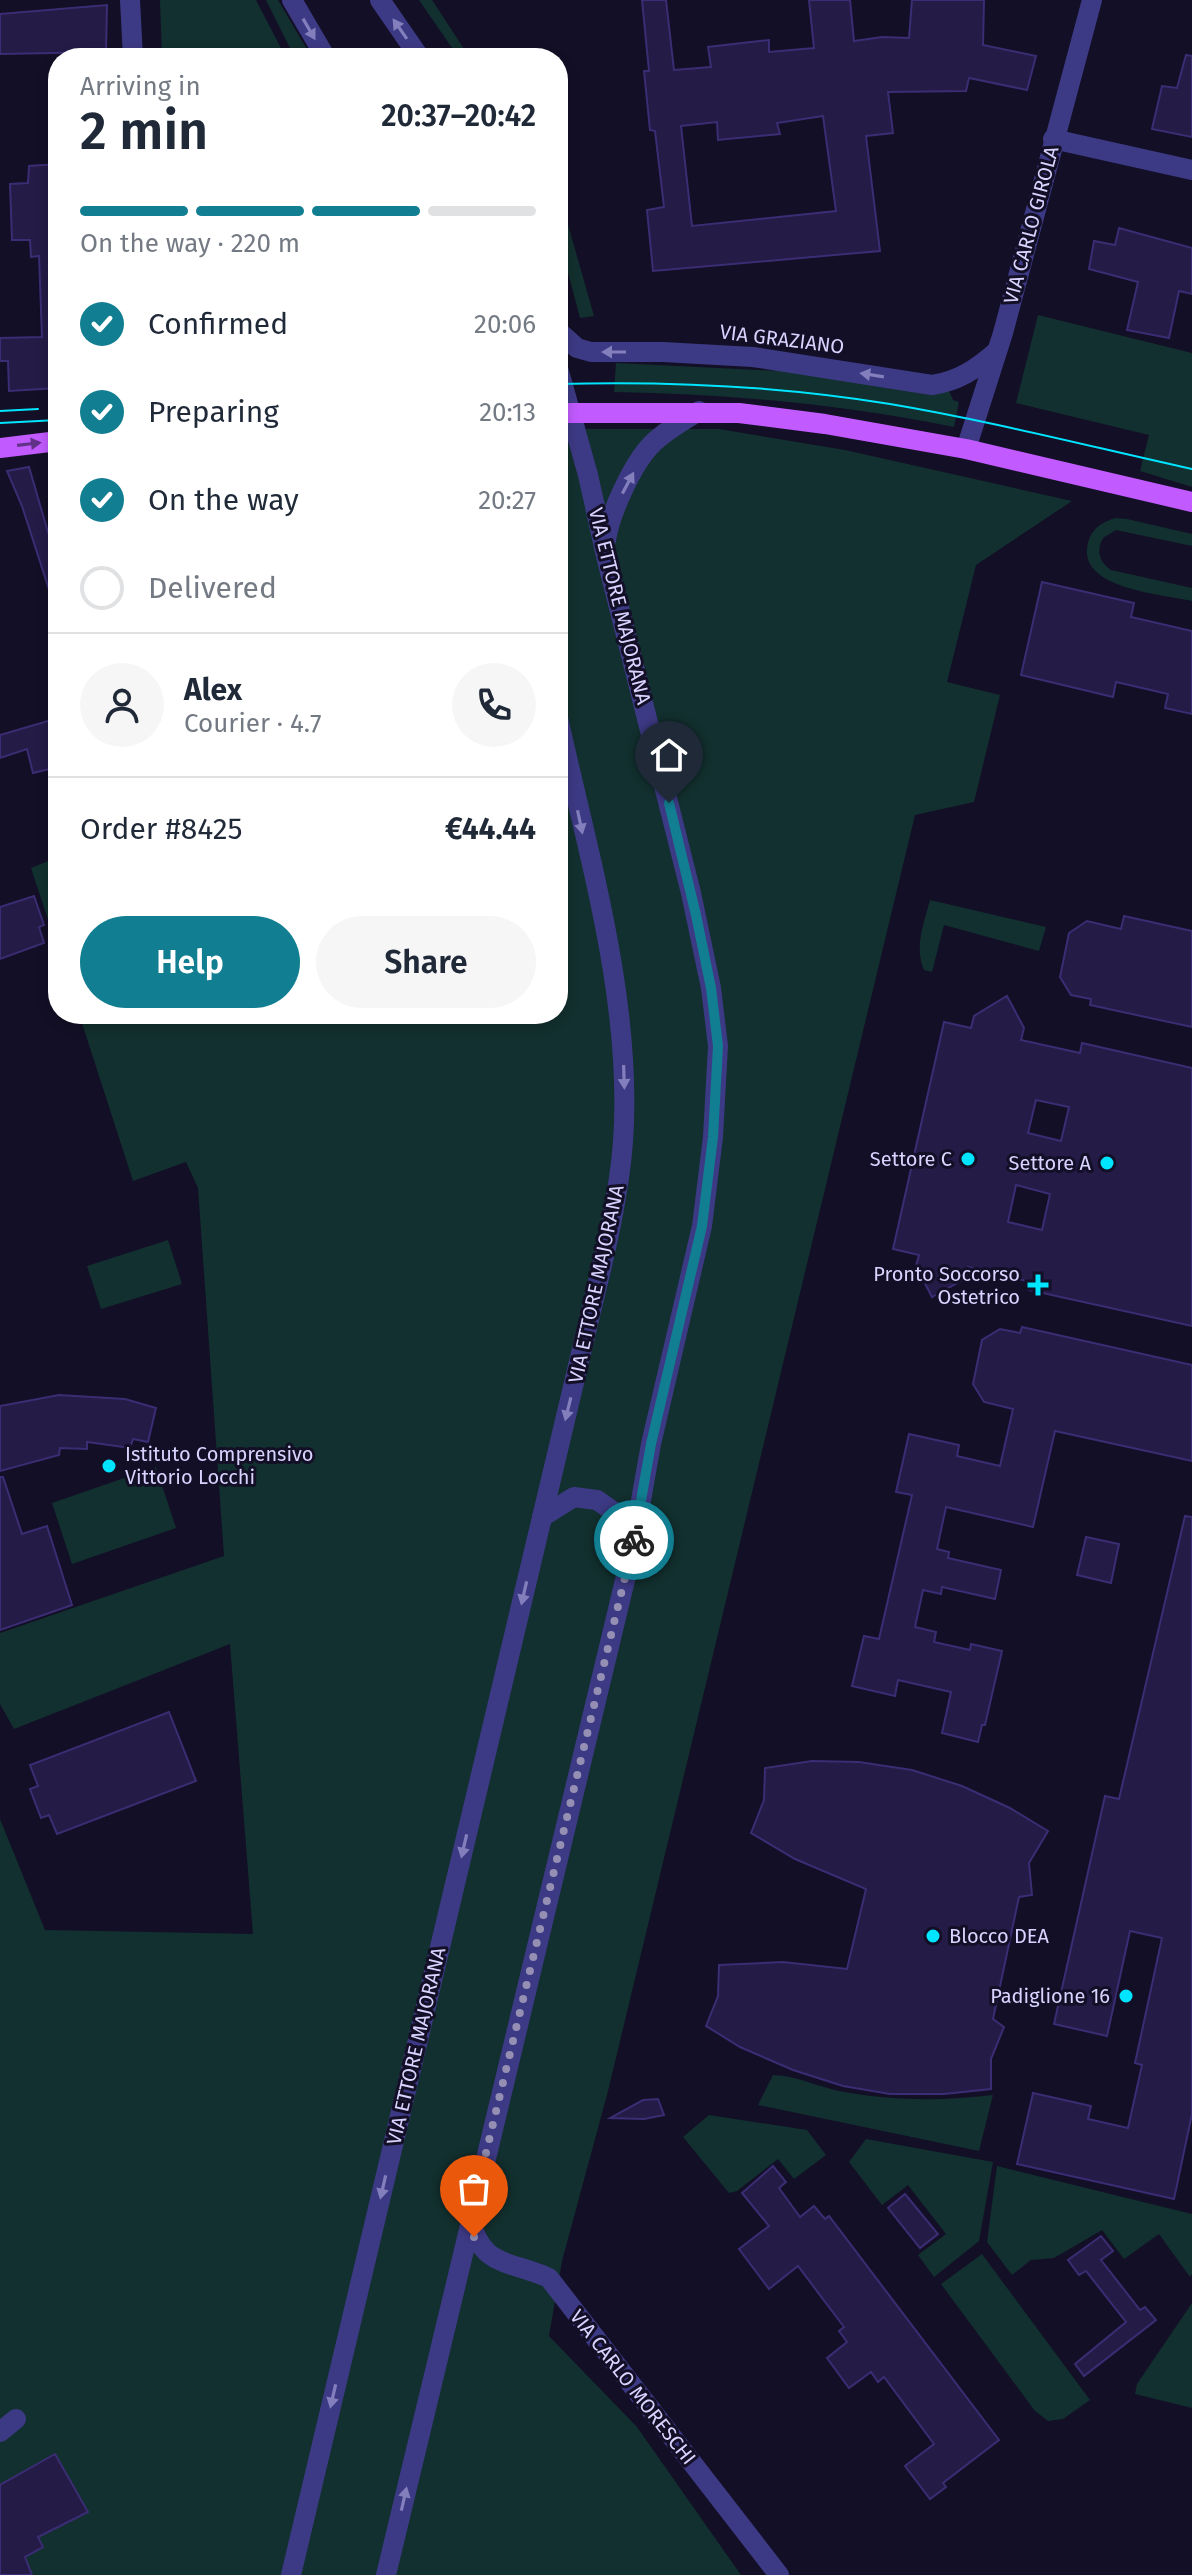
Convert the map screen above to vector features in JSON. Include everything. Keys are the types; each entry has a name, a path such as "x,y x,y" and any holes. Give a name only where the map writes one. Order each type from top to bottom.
{"main road":[{"path":"568,413 699,411 825,424 966,449 1192,502"},
{"path":"0,448 48,442"}],"street":[{"path":"130,0 132,48"},
{"path":"292,0 320,48"},
{"path":"380,0 413,48"},
{"name":"VIA CARLO GIROLA","path":"966,449 997,351 1092,0"},
{"path":"1053,139 1192,170"},
{"name":"VIA GRAZIANO","path":"568,340 577,348 591,352 753,357 932,385 964,376 997,351"},
{"path":"606,556 606,539 613,511 642,458 652,444 699,411"},
{"name":"VIA ETTORE MAJORANA","path":"386,2575 632,1551 651,1444 702,1226 713,1137 718,1046 711,988 694,904 588,475 568,423"},
{"name":"VIA ETTORE MAJORANA","path":"291,2575 613,1219 624,1104 620,1024 568,765"},
{"path":"542,1517 574,1497 597,1500 617,1514 632,1551"},
{"name":"VIA CARLO MORESCHI","path":"470,2219 474,2237 484,2252 549,2278 779,2575"},
{"path":"454,2286 468,2267 504,2262"},
{"name":"VIA CARLO MORESCHI","path":"746,2535 771,2575"}],"green space":[{"path":"160,0 256,0 281,48 162,48"},
{"path":"266,0 278,0 306,48 290,48"},
{"path":"419,0 432,0 463,48 452,48"},
{"path":"568,225 594,316 580,318 568,273"},
{"path":"1038,315 1192,353 1192,487 1140,471 1149,435 1016,403"},
{"path":"616,363 801,372 928,394 949,391 953,400 959,402 954,427 785,402 614,392"},
{"path":"568,429 719,429 845,450 1072,501 976,565 947,682 1000,695 974,802 915,815 608,2091 562,2261 549,2336 637,2427 741,2575 0,2575 0,1819 45,1930 253,1934 230,1644 14,1729 0,1704 0,1633 224,1556 198,1188 186,1162 133,1181 82,1024 568,1024"},
{"path":"1115,518 1192,534 1192,546 1116,530 1103,538 1099,551 1101,560 1111,570 1192,588 1192,601 1124,587 1095,570 1088,558 1089,538 1098,527"},
{"path":"48,861 48,920 31,868"},
{"path":"930,900 1046,927 1039,951 944,925 932,972 924,970 920,944"},
{"path":"168,1240 182,1284 101,1309 87,1266"},
{"path":"156,1467 176,1528 72,1564 52,1503"},
{"path":"773,2075 882,2097 937,2099 993,2095 979,2151 758,2105"},
{"path":"709,2115 807,2130 826,2155 794,2179 778,2159 737,2191 729,2193 683,2137"},
{"path":"866,2139 993,2162 979,2241 934,2277 918,2255 946,2234 908,2185 882,2205 849,2162"},
{"path":"997,2166 1192,2214 1192,2274 1190,2277 1159,2234 1124,2259 1102,2230 1054,2258 1031,2260 1012,2275 987,2242"},
{"path":"982,2254 1090,2400 1063,2419 1048,2421 1035,2411 941,2284"},
{"path":"1192,2303 1192,2408 1135,2394 1137,2384"}],"building":[{"path":"642,0 666,0 674,70 711,67 708,47 769,40 769,52 814,48 809,0 850,0 854,41 882,37 909,38 912,0 984,0 983,45 1036,56 1027,90 969,78 966,91 888,92 893,133 866,136 880,251 653,271 647,210 664,207 655,131 650,130 644,71 649,71","holes":["823,116 836,211 692,226 681,126 717,122 718,140 780,134 777,123"]},
{"path":"107,5 106,48 48,48 48,53 0,54 0,14"},
{"path":"1186,55 1192,56 1192,137 1152,129 1162,86 1177,88"},
{"path":"48,165 48,389 9,391 8,361 0,361 0,338 42,337 39,256 31,257 30,240 12,240 10,184 28,183 29,166"},
{"path":"1119,228 1192,248 1192,294 1179,291 1169,338 1127,330 1138,282 1089,269 1094,241 1115,245"},
{"path":"29,467 48,532 48,586 22,506 7,471"},
{"path":"1042,582 1134,603 1131,617 1192,631 1192,714 1165,708 1168,694 1116,682 1113,697 1021,675"},
{"path":"48,721 48,769 33,773 27,749 0,758 0,735"},
{"path":"34,896 44,925 39,927 44,943 0,959 0,907"},
{"path":"1124,916 1192,931 1192,1027 1090,1005 1091,999 1071,995 1060,977 1069,933 1087,921 1121,929"},
{"path":"1007,996 1024,1028 1021,1040 1080,1053 1082,1043 1192,1068 1192,1326 1029,1290 1031,1282 968,1267 966,1278 932,1297 916,1266 919,1255 893,1249 944,1022 971,1028 974,1016","holes":["1036,1100 1069,1107 1061,1141 1028,1133","1016,1185 1050,1194 1042,1230 1008,1222"]},
{"path":"1022,1327 1192,1365 1192,1461 1055,1431 1033,1527 946,1507 937,1549 949,1552 948,1558 1001,1570 995,1599 942,1587 941,1594 923,1590 915,1627 936,1632 934,1642 970,1650 971,1644 1002,1651 985,1725 982,1725 978,1742 942,1733 951,1692 898,1680 895,1696 852,1686 864,1636 879,1639 912,1495 896,1492 909,1434 959,1445 957,1456 1000,1466 1013,1409 984,1402 973,1384 982,1340 1000,1329 1020,1333"},
{"path":"59,1395 125,1399 156,1408 148,1442 133,1439 130,1448 87,1442 87,1449 60,1448 59,1455 0,1471 0,1406"},
{"path":"0,1477 3,1477 22,1534 47,1526 72,1605 0,1630"},
{"name":"Padiglione 16","path":"1185,1516 1192,1517 1192,2114 1174,2199 1017,2164 1033,2093 1091,2106 1088,2119 1128,2128 1142,2065 1135,2063 1162,1938 1130,1931 1107,2036 1054,2024 1105,1796 1119,1799"},
{"path":"1086,1537 1119,1544 1111,1583 1077,1575"},
{"path":"169,1712 196,1781 57,1834 49,1815 41,1818 30,1789 38,1786 30,1765"},
{"name":"Blocco DEA","path":"812,1761 859,1762 912,1770 962,1786 1010,1808 1048,1831 1029,1863 1032,1895 1019,1897 993,2019 1004,2027 991,2059 991,2089 944,2094 890,2094 843,2086 793,2070 740,2047 706,2026 718,1996 719,1965 783,1962 847,1969 866,1889 795,1859 751,1833 764,1800 765,1768"},
{"path":"658,2099 664,2115 644,2119 610,2118 643,2100"},
{"path":"773,2166 786,2182 779,2188 800,2217 814,2206 825,2219 829,2216 999,2440 943,2483 946,2487 930,2499 905,2466 934,2444 884,2377 878,2382 871,2372 849,2388 827,2358 847,2342 839,2331 844,2327 798,2266 769,2289 739,2249 769,2226 742,2193"},
{"path":"905,2194 938,2234 920,2248 888,2208"},
{"path":"1101,2236 1113,2251 1101,2260 1140,2310 1145,2307 1156,2320 1084,2376 1075,2364 1126,2322 1086,2271 1079,2275 1068,2260"},
{"path":"55,2454 88,2512 38,2537 43,2547 25,2557 32,2575 0,2575 0,2485"}],"tram line":[{"path":"568,384 724,386 849,398 966,418 1192,469"},
{"path":"0,411 38,409"},
{"path":"0,423 48,421"}],"way so far":[{"path":"474,2237 470,2219 634,1540"}],"place":[{"name":"Settore C","path":"968,1159"},
{"name":"Settore A","path":"1107,1163"},
{"name":"Pronto Soccorso Ostetrico","path":"1038,1285"},
{"name":"Istituto Comprensivo Vittorio Locchi","path":"109,1466"},
{"name":"Blocco DEA","path":"933,1936"},
{"name":"Padiglione 16","path":"1126,1996"}],"route":[{"path":"634,1540 651,1444 702,1226 713,1137 718,1046 711,988 669,803"}]}
